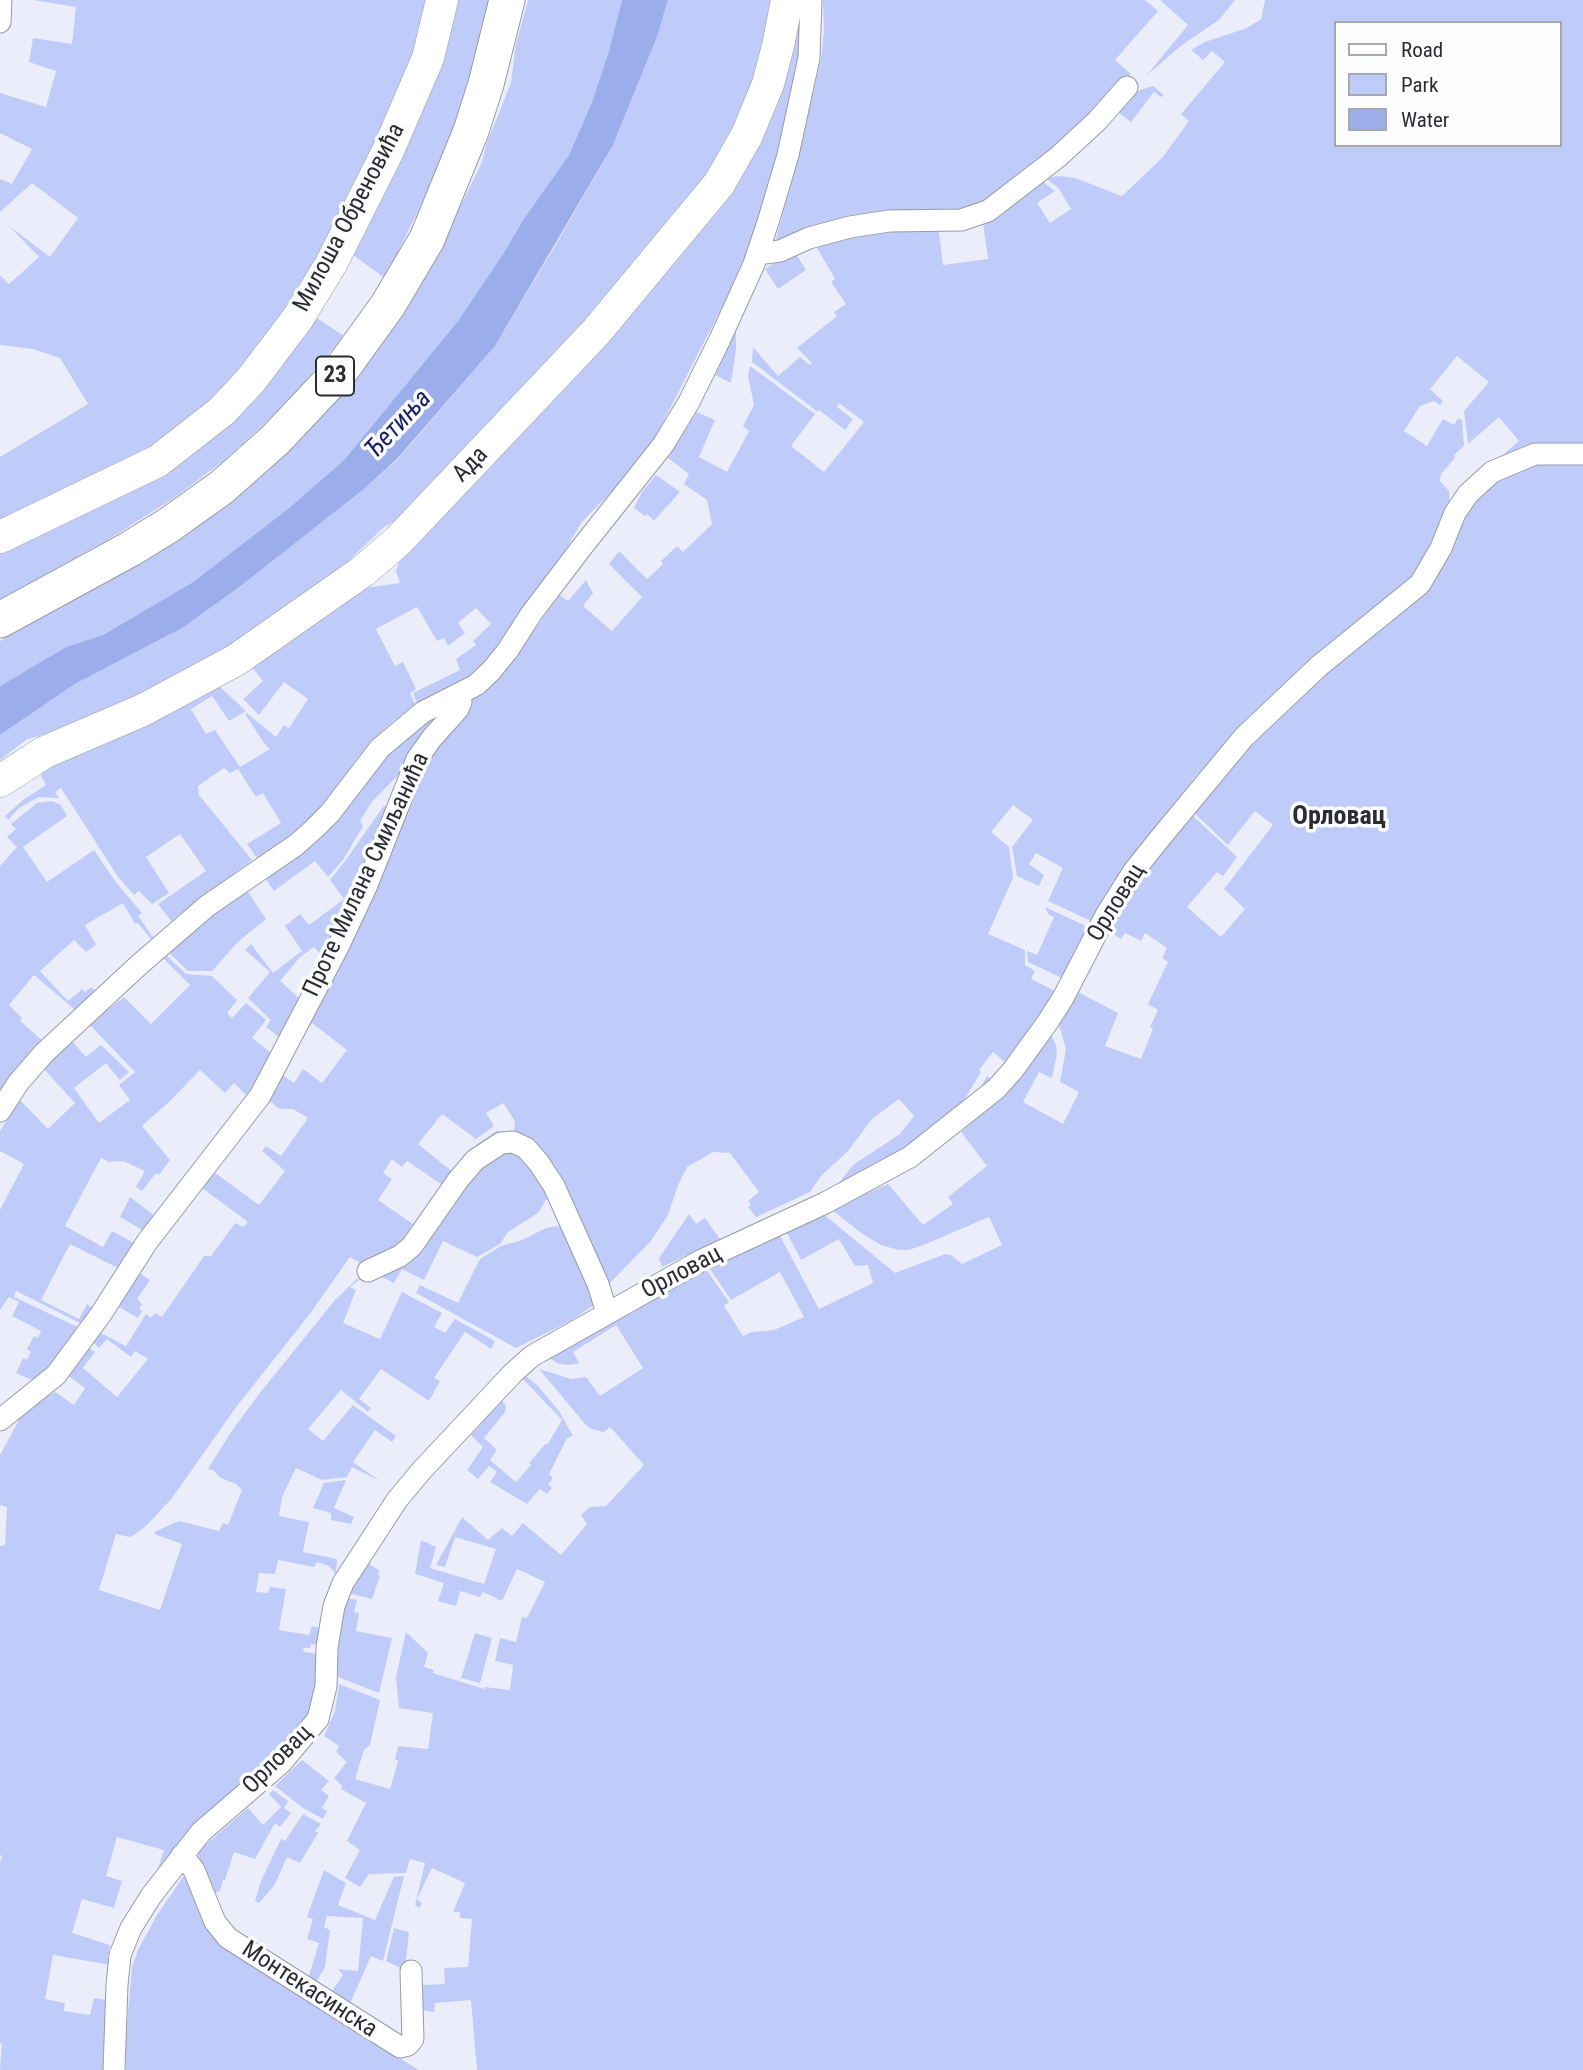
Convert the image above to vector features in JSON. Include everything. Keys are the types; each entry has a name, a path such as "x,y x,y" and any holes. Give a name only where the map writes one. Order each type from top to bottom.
{"main road":[{"name":"23","path":"0,620 130,549 222,487 275,440 341,370 388,305 427,239 471,131 507,0"}],"street":[{"path":"0,22 1,0"},
{"name":"Милоша Обреновића","path":"0,537 158,461 222,411 251,380 298,318 331,264 387,153 428,58 442,0"},
{"name":"Ада","path":"0,781 45,752 143,710 236,660 363,571 398,541 596,332 719,184 747,135 768,84 787,0"},
{"path":"460,695 476,685 508,650 531,614 663,444 689,402 757,254 788,155 809,58 811,0"},
{"path":"757,254 780,251 809,238 850,227 889,221 961,220 988,211 1058,157 1097,121 1127,87"},
{"name":"Орловац","path":"114,2070 120,1955 131,1928 151,1896 201,1832 281,1763 318,1719 325,1695 327,1647 334,1606 343,1583 358,1556 397,1500 422,1470 524,1363 563,1338 702,1260 825,1203 910,1157 996,1089 1013,1070 1051,1016 1106,915 1167,828 1244,737 1319,666 1420,584 1441,548 1461,502 1468,494 1492,472 1535,454 1583,454"},
{"name":"Проте Милана Смиљанића","path":"0,1111 18,1083 44,1053 109,992 207,906 314,830 331,813 380,748 401,729 423,712 460,695 461,705 432,738 418,759 367,885 337,949 260,1096 146,1242 101,1314 56,1375 0,1420"},
{"path":"368,1270 400,1256 412,1246 475,1160 500,1143 513,1142 526,1148 554,1186 598,1284 607,1314"},
{"name":"Монтекасинска","path":"181,1855 194,1870 215,1922 228,1938 400,2047 408,2045 413,2039 411,1971"}],"green space":[{"path":"33,0 428,0 415,53 391,115 319,255 287,309 241,371 213,401 150,449 0,522 0,457 88,404 60,358 33,349 0,345 0,275 9,284 39,257 9,226 50,257 78,218 32,183 0,212 0,179 12,184 32,149 0,133 0,93 46,107 56,71 29,62 33,38 72,44 76,7"},
{"path":"457,0 490,0 465,100 433,180 383,277 352,254"},
{"path":"528,0 622,0 592,102 569,155 523,220 458,321 344,460 289,508 193,582 103,635 66,647 0,686 0,641 137,565 226,506 266,473 346,390 386,337 430,269 482,162 486,145 511,83 516,44"},
{"path":"668,0 776,0 768,45 727,148 661,238 407,515 384,527 321,587 233,649 85,721 26,740 0,760 0,735 75,684 184,627 242,585 398,459 495,346 559,239 613,145 657,37"},
{"path":"802,0 800,56 779,149 745,256 722,307 657,434 630,473 581,523 565,551 485,662 466,679 417,703 413,693 460,670 456,659 476,645 473,641 491,624 476,608 458,623 465,633 448,646 444,638 437,641 417,607 376,629 395,666 403,662 416,689 410,693 415,704 386,727 363,751 314,816 292,835 257,858 247,844 281,823 263,793 256,797 238,769 230,773 224,768 198,786 199,795 252,860 171,921 158,904 206,871 180,834 146,857 169,893 152,904 139,891 134,895 118,877 61,788 55,792 59,798 39,797 19,808 8,820 5,816 46,785 40,774 70,755 217,684 246,711 229,721 212,696 191,709 206,734 215,730 240,767 270,749 245,714 276,737 284,725 289,728 308,699 284,682 259,715 243,699 263,681 250,665 365,588 400,583 396,571 401,556 728,193"},
{"path":"823,0 1145,0 1158,11 1115,60 1131,74 1090,120 973,212 775,243 821,59"},
{"path":"1160,0 1235,0 1219,20 1182,45 1146,76 1188,25"},
{"path":"1265,0 1583,0 1583,447 1489,467 1519,441 1499,417 1468,444 1464,411 1489,382 1457,356 1430,389 1443,401 1440,405 1434,401 1420,406 1404,431 1427,446 1443,419 1454,425 1458,418 1462,420 1464,446 1454,455 1455,458 1441,474 1440,481 1449,491 1450,507 1424,568 1247,723 1195,777 1106,894 1091,921 1048,901 1063,868 1036,853 1029,864 1044,875 1039,886 1017,876 1012,847 1033,820 1013,805 991,832 1009,847 1013,878 988,934 1025,950 1025,965 1035,971 1031,979 1055,991 1014,1055 976,1096 987,1076 991,1079 1005,1062 993,1052 979,1070 981,1072 957,1112 905,1151 834,1189 853,1165 900,1134 914,1116 899,1099 872,1119 848,1151 821,1176 810,1192 756,1217 748,1207 751,1205 748,1201 759,1192 730,1153 713,1152 687,1167 668,1215 651,1241 609,1284 533,1146 514,1130 515,1121 503,1103 486,1113 494,1126 476,1139 442,1114 418,1144 454,1173 476,1145 498,1130 501,1135 433,1206 428,1202 441,1184 407,1161 402,1167 392,1159 383,1173 392,1179 378,1200 413,1224 425,1207 430,1211 403,1247 362,1264 350,1257 309,1315 237,1406 172,1498 134,1535 129,1537 116,1534 99,1590 160,1610 182,1544 154,1534 179,1521 219,1531 223,1523 228,1525 242,1490 208,1469 259,1394 335,1300 357,1279 363,1277 350,1287 356,1290 343,1323 380,1339 402,1292 442,1313 434,1327 445,1333 455,1319 495,1341 491,1349 465,1332 434,1378 440,1381 429,1401 381,1369 359,1399 371,1408 368,1412 341,1390 308,1429 323,1441 353,1405 396,1436 392,1442 375,1430 353,1462 380,1481 352,1467 347,1477 322,1480 296,1468 282,1497 279,1516 309,1522 303,1552 337,1559 336,1574 329,1566 317,1562 314,1567 278,1560 275,1574 259,1573 256,1592 268,1593 270,1587 286,1589 279,1630 309,1635 312,1626 320,1628 320,1645 311,1644 310,1648 303,1648 304,1652 319,1654 318,1681 307,1725 154,1880 164,1850 117,1837 106,1876 122,1881 114,1908 82,1899 72,1933 110,1945 107,1958 111,1959 111,1965 53,1955 45,1999 65,2003 64,2011 90,2015 94,1998 107,2000 103,2070 0,2070 0,1546 5,1545 7,1507 0,1505 0,1455 21,1416 55,1392 74,1405 85,1388 67,1375 88,1347 95,1352 83,1368 117,1397 148,1359 135,1351 131,1357 107,1339 99,1348 92,1341 99,1332 126,1346 146,1314 151,1318 155,1313 162,1317 204,1256 211,1256 235,1223 243,1227 248,1222 202,1188 214,1172 259,1205 285,1171 262,1151 266,1146 281,1156 308,1118 293,1109 280,1109 268,1100 281,1074 294,1083 303,1069 322,1083 347,1050 312,1023 307,1030 305,1028 423,765 472,699 499,678 560,595 568,601 586,580 593,593 583,606 612,631 642,597 609,564 619,551 647,579 677,546 683,552 712,524 707,500 684,484 689,474 668,458 697,412 715,420 699,457 727,472 749,431 743,426 754,405 748,376 750,366 815,414 791,446 824,472 864,422 839,403 837,407 853,419 845,430 752,362 753,347 778,376 800,357 810,365 812,363 797,348 837,316 834,312 846,304 831,282 835,279 816,246 823,239 938,224 943,265 988,259 983,223 1041,180 1055,191 1037,203 1050,223 1071,209 1059,189 1046,178 1075,178 1122,196 1162,158 1189,121 1181,114 1225,62 1212,51 1203,60 1191,50 1205,42 1247,28 1261,19"},
{"path":"1153,86 1164,95 1161,97 1154,92 1131,122 1114,109 1127,94"},
{"path":"794,251 806,270 778,289 765,269"},
{"path":"314,316 344,336 295,393 260,428 223,461 174,498 114,536 0,600 0,553 166,473"},
{"path":"736,329 736,349 731,383 715,375"},
{"path":"1583,460 1583,2070 477,2070 471,2000 435,2003 434,2012 421,2010 420,1985 445,1984 444,1968 468,1967 472,1919 460,1918 460,1912 453,1912 465,1883 432,1868 417,1899 422,1903 420,1908 415,1905 425,1863 410,1859 406,1873 369,1874 360,1887 345,1878 360,1850 347,1841 366,1803 341,1789 342,1786 334,1778 347,1762 336,1752 339,1746 324,1736 335,1711 339,1684 380,1700 370,1745 364,1750 355,1779 390,1789 398,1761 395,1759 398,1746 428,1749 433,1713 399,1708 396,1677 406,1632 428,1653 424,1667 434,1670 433,1673 484,1689 510,1690 513,1665 495,1661 500,1638 516,1642 522,1617 527,1618 545,1582 517,1569 502,1601 483,1592 480,1597 460,1591 456,1606 438,1601 444,1583 415,1574 421,1540 436,1547 430,1568 484,1584 496,1549 455,1537 445,1567 436,1565 462,1517 488,1540 502,1528 512,1536 523,1523 561,1555 587,1524 581,1515 590,1507 606,1506 644,1465 610,1427 604,1432 586,1425 539,1369 571,1379 586,1377 600,1396 643,1368 616,1325 573,1352 579,1363 559,1364 549,1358 706,1269 729,1302 724,1306 743,1336 752,1332 774,1330 804,1317 780,1272 731,1300 708,1266 779,1234 819,1309 873,1283 868,1265 855,1266 839,1239 801,1260 786,1231 822,1213 895,1273 945,1254 951,1255 962,1264 1002,1245 989,1217 926,1244 909,1250 898,1250 881,1245 861,1233 831,1209 888,1184 923,1225 953,1204 948,1197 987,1166 961,1132 988,1109 1014,1081 1050,1033 1057,1054 1052,1078 1039,1072 1023,1102 1063,1124 1079,1092 1060,1082 1066,1049 1058,1021 1078,992 1118,1013 1105,1046 1141,1059 1158,1010 1148,1004 1168,962 1162,958 1167,948 1145,933 1141,941 1125,933 1121,939 1107,930 1153,864 1191,814 1237,857 1223,876 1217,872 1187,907 1221,937 1245,909 1224,889 1273,825 1255,811 1228,845 1193,812 1274,718 1415,597 1466,507 1486,484 1529,463"},
{"path":"656,475 680,492 654,521 634,508 642,492"},
{"path":"442,715 401,772 372,802 360,821 363,826 343,860 328,877 315,861 274,891 265,878 384,757 424,724"},
{"path":"51,801 60,804 67,816 23,847 47,882 94,850 142,913 138,916 153,937 151,939 138,923 135,924 123,903 85,925 96,945 86,952 74,940 40,971 68,1001 82,989 85,992 91,987 95,991 75,1010 34,975 9,1005 22,1018 20,1021 43,1041 16,1069 0,1091 0,866 17,847 7,837 16,829 11,824 37,803"},
{"path":"389,804 359,880 323,958 314,947 300,957 280,981 301,1000 280,1038 266,1027 271,1020 248,998 270,972 245,950 251,944 273,973 302,951 285,926 300,914 309,925 344,899 330,880 383,807"},
{"path":"246,889 266,919 239,941 212,971 188,971 168,952"},
{"path":"1045,907 1088,927 1062,978 1028,962 1027,951 1037,955 1054,917 1049,915"},
{"path":"165,954 186,974 212,976 237,1000 227,1013 232,1018 246,1003 266,1020 252,1038 271,1055 248,1097 234,1083 225,1093 200,1070 142,1126 170,1160 142,1191 136,1187 145,1171 123,1161 109,1162 101,1158 65,1226 103,1247 112,1231 134,1243 120,1269 70,1244 41,1300 79,1319 87,1304 94,1309 84,1325 16,1291 14,1297 82,1329 51,1369 36,1382 16,1373 23,1358 27,1360 31,1352 27,1349 34,1336 38,1338 41,1331 12,1316 19,1302 9,1297 0,1310 0,1210 24,1164 0,1151 0,1131 19,1099 48,1129 75,1103 43,1068 71,1040 86,1057 101,1045 129,1072 120,1080 106,1063 74,1088 99,1123 130,1100 119,1085 135,1072 89,1024 124,997 151,1024 190,985 164,959"},
{"path":"507,1150 525,1157 549,1195 538,1213 508,1232 500,1244 477,1257 443,1241 424,1280 402,1269 394,1283 378,1275 472,1172"},
{"path":"130,1197 155,1216 144,1231 120,1217"},
{"path":"689,1214 696,1224 705,1218 720,1239 662,1267 659,1258"},
{"path":"556,1226 563,1227 573,1238 594,1305 570,1321 516,1348 416,1293 420,1285 458,1303 480,1259 501,1246"},
{"path":"138,1272 150,1280 137,1299 142,1304 138,1318 117,1306"},
{"path":"526,1376 559,1411 573,1436 567,1438 549,1474 553,1478 548,1484 552,1488 547,1494 540,1489 527,1504 490,1482 497,1472 489,1466 478,1479 467,1470 483,1447 471,1435 502,1401 506,1406 505,1412 484,1438 497,1450 490,1460 516,1482 531,1465 529,1463 545,1444 547,1445 562,1420 523,1379"},
{"path":"346,1480 334,1508 354,1517 351,1524 331,1520 331,1513 313,1508 324,1483"},
{"path":"365,1561 380,1571 372,1599 348,1593"},
{"path":"346,1598 357,1600 354,1612 359,1613 356,1631 392,1638 379,1693 338,1677 337,1647"},
{"path":"475,1633 492,1638 480,1683 461,1678"},
{"path":"302,1760 329,1781 321,1790 329,1796 322,1808 327,1811 323,1819 303,1808 275,1786"},
{"path":"273,1790 288,1801 284,1808 291,1813 280,1827 275,1823 255,1859 234,1852 220,1891 212,1895 197,1852 248,1808 263,1825 281,1807 269,1794"},
{"path":"303,1814 321,1824 315,1831 318,1833 300,1863 287,1857 274,1886 259,1903 255,1901 261,1881 281,1839 285,1841"},
{"path":"324,1870 346,1883 338,1905 375,1920 394,1877 404,1876 383,1961 371,1956 349,2006 330,1994 343,1975 338,1969 358,1971 363,1918 327,1916 324,1927 330,1930 325,1967 315,1984 308,1979 319,1943 307,1939 313,1919 307,1917"},
{"path":"185,1874 201,1909 299,1992 419,2070 126,2070 132,1967 157,1915"},
{"path":"394,1928 409,1932 405,1970 386,1961"}],"water":[{"name":"Ђетиња","path":"622,0 668,0 657,37 613,145 495,346 397,459 364,489 242,585 184,627 75,684 0,735 0,686 66,647 103,635 193,582 289,508 344,460 458,321 523,220 569,155 592,102"}],"district":[{"name":"Орловац","path":"1339,817"}]}
